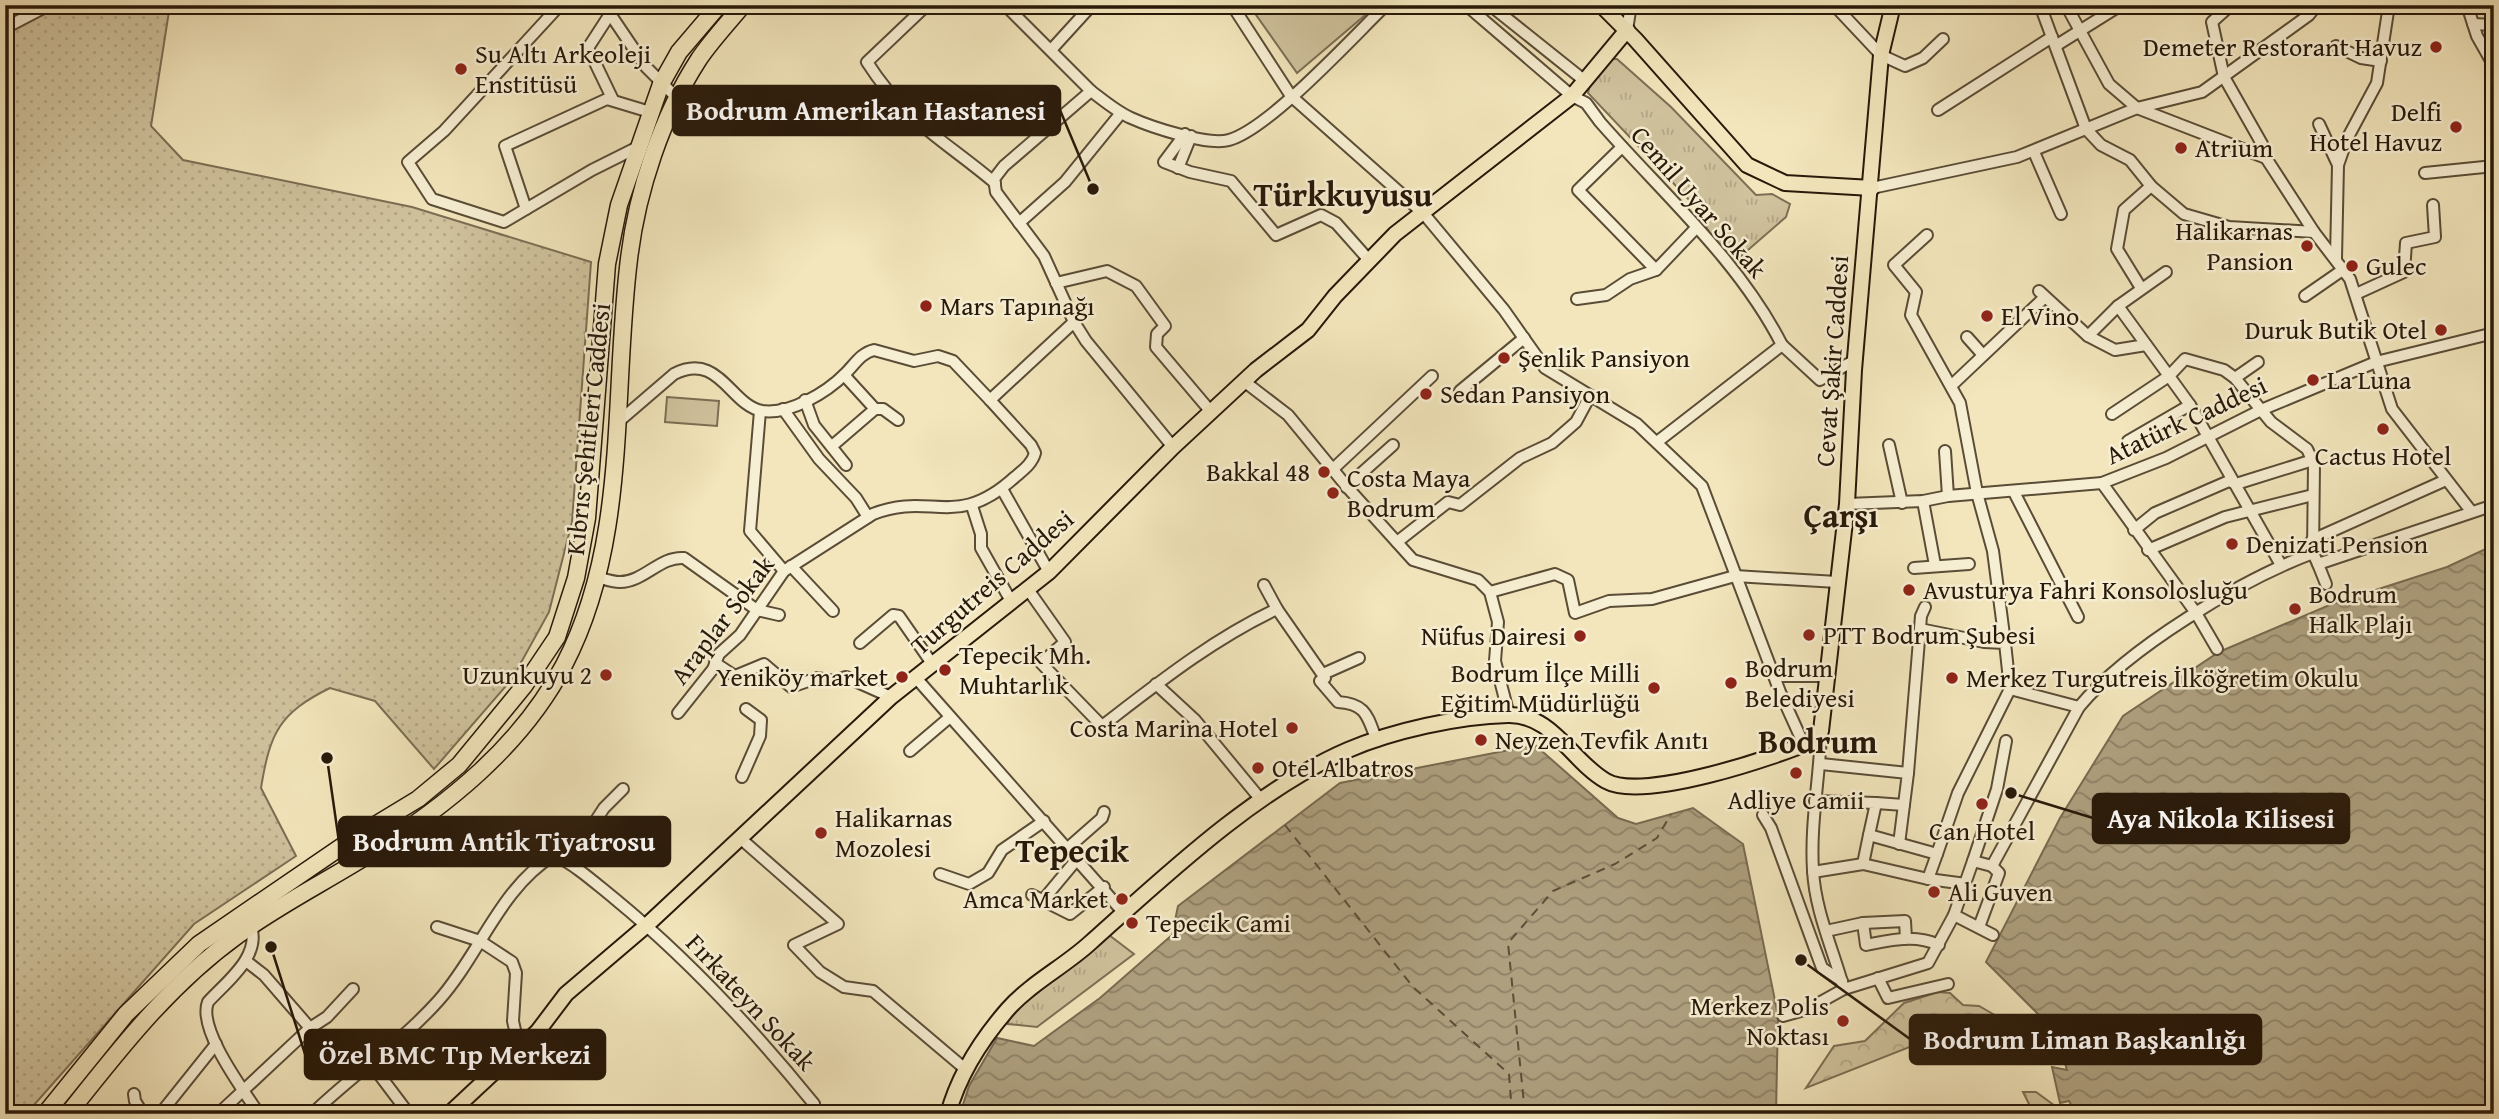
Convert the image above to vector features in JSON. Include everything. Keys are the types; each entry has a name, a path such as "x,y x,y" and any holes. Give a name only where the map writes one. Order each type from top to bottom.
{"highway":[{"name":"Kıbrıs Şehitleri Caddesi","path":"45,1114 126,1014 199,944 346,843 418,799 459,765 524,686 557,637 576,578 587,517 607,264 619,205 661,85 679,52 719,5"},
{"name":"Kıbrıs Şehitleri Caddesi","path":"68,1114 140,1023 187,976 251,926 370,854 469,782 519,729 556,679 576,639 607,538 629,258 641,198 664,129 678,99 702,54 743,5"}],"main road":[{"path":"1601,5 1627,30 1747,165 1785,183 1872,188"},
{"name":"Cevat Şakir Caddesi","path":"1821,731 1846,504 1855,359 1872,188 1881,55 1893,5"},
{"name":"Turgutreis Caddesi","path":"449,1114 538,1031 566,994 647,925 891,697 917,679 961,638 1049,572 1173,447 1308,330 1368,259 1495,154 1572,96 1627,30"},
{"path":"948,1114 964,1069 1013,1004 1262,801 1319,764 1377,741 1454,721 1509,715 1531,718 1544,725 1606,781 1636,786 1755,763 1815,740 1821,731"}],"street":[{"path":"5,28 49,5"},
{"path":"560,5 444,131 408,162 432,199 504,222 592,170 638,148"},
{"path":"927,5 867,62 887,94 916,123 995,183"},
{"path":"1005,5 1091,91 1121,113 1129,118 1212,142 1228,141 1247,132 1291,96 1386,5"},
{"path":"1051,50 1092,5"},
{"path":"1232,5 1291,96 1424,214 1545,368 1637,424 1702,486 1774,676 1804,745"},
{"name":"Cemil Uyar Sokak","path":"1466,5 1572,96 1586,103 1622,148 1696,228 1768,318 1782,345 1820,380 1855,359"},
{"path":"1490,5 1585,81"},
{"path":"1627,30 1632,5"},
{"path":"1834,5 1881,55 1905,66 1923,58 1943,39"},
{"path":"2040,5 2086,129 2101,145 2130,160 2151,186 2184,214 2229,227 2314,232"},
{"path":"2066,5 2109,84 2137,108 2266,158"},
{"path":"1938,110 2055,41 2081,31 2121,5"},
{"path":"2231,5 2212,22 2224,77 2262,144 2266,158 2314,232 2344,269 2356,294 2392,409 2471,512"},
{"path":"1872,188 2034,152 2137,108 2202,92 2309,15 2318,5"},
{"path":"2336,258 2338,164 2347,139 2377,83 2389,5"},
{"path":"2467,5 2473,24 2494,66"},
{"path":"613,100 588,48 607,10 661,85 678,99"},
{"path":"2473,24 2494,25"},
{"path":"2336,46 2361,58 2381,61"},
{"path":"1091,91 1004,166 995,183 996,192 1044,256 1074,322 1086,341 1173,447"},
{"path":"526,209 505,146 607,99 650,112"},
{"path":"1019,223 1072,175 1121,113"},
{"path":"2319,124 2338,164"},
{"path":"1188,135 1178,168 1231,181 1276,235 1321,215 1336,223 1368,259"},
{"path":"1622,148 1578,190 1656,270"},
{"path":"2034,152 2061,214"},
{"path":"2425,173 2494,166"},
{"path":"2141,288 2117,249 2124,210 2151,186"},
{"path":"2356,294 2404,272 2406,243 2435,237 2433,205"},
{"path":"1577,299 1605,295 1630,279 1656,270 1696,228"},
{"path":"1927,235 1894,265 1916,292 1911,315 1961,403 1977,493 1993,551 2010,689 1958,793 1928,880"},
{"path":"2305,296 2344,269"},
{"path":"1056,283 1107,271 1136,286 1165,326 1157,334 1156,347 1212,413"},
{"path":"2088,336 2118,306 2166,272"},
{"path":"1952,385 2042,294 2088,336 2115,350 2146,345"},
{"path":"2118,306 2190,405 2281,565"},
{"path":"617,423 674,374 695,367 706,370 760,411 783,409 805,400 844,374 860,357 874,350 914,361 938,356 953,361 990,400 1074,322"},
{"name":"Atatürk Caddesi","path":"1846,504 1902,503 1977,493 2102,483 2207,438 2261,410 2376,362 2494,333"},
{"path":"1967,337 1983,355"},
{"path":"1460,391 1524,338"},
{"path":"1657,442 1782,345"},
{"path":"2112,414 2169,376 2185,359 2192,359 2235,378 2271,422 2307,449 2313,460 2312,540 2326,584"},
{"path":"2235,378 2258,362"},
{"path":"844,374 875,409"},
{"path":"1333,469 1432,376"},
{"path":"1245,382 1288,415 1346,486 1421,564 1478,580 1490,592 1498,622 1495,661 1509,715"},
{"path":"1397,542 1448,502 1460,505 1520,458 1552,443 1576,422 1590,396"},
{"path":"805,400 814,425 846,465"},
{"name":"Araplar Sokak","path":"678,713 719,654 740,635 787,568 868,517 903,505 946,510 972,506 1002,489 1033,460 1035,453 1031,445 990,400"},
{"path":"2128,441 2190,405"},
{"path":"783,409 818,458 856,498 868,517"},
{"path":"832,446 875,409 883,409 898,421"},
{"path":"760,411 750,531 833,611"},
{"path":"1346,486 1393,445"},
{"path":"1889,445 1902,503"},
{"path":"1945,451 1948,496"},
{"path":"2134,530 2155,513 2229,481 2236,484 2313,460"},
{"path":"2312,540 2446,480"},
{"path":"2102,483 2196,614 2217,649"},
{"path":"1002,489 1049,572"},
{"path":"2014,492 2078,617"},
{"path":"2148,550 2175,536 2248,509 2313,495"},
{"path":"1923,501 1935,565"},
{"path":"1992,866 2079,708 2098,684 2196,614 2281,565 2316,558 2494,505"},
{"path":"972,506 981,534 981,548 1011,601"},
{"path":"597,577 621,582 634,579 666,560 684,558 757,610 779,615"},
{"path":"1914,568 1969,564"},
{"path":"1490,592 1555,574 1568,580 1575,613 1609,601 1652,599 1735,576 1838,582"},
{"path":"1264,585 1277,609 1325,678 1320,681 1338,702 1356,703 1367,715 1377,741"},
{"path":"1027,588 1065,642 1041,663 1102,726 1156,684 1240,626 1277,609"},
{"path":"1899,844 1908,774 1920,629 1925,607"},
{"path":"860,643 893,615 899,616 933,665"},
{"path":"1920,629 1984,642 2005,643"},
{"path":"1322,674 1359,657"},
{"path":"715,663 735,676 764,664 791,687 817,678 834,681 846,677 891,697"},
{"path":"1774,676 1828,676"},
{"path":"917,679 1069,847 1123,912"},
{"path":"1156,684 1195,720 1262,801"},
{"path":"2010,689 2079,708"},
{"path":"742,777 760,736 761,720 746,709"},
{"path":"910,751 950,717"},
{"path":"1821,731 1813,872 1818,907 1843,985"},
{"path":"1783,1016 1808,1009 1843,985 1928,963 1954,915 1966,884 1997,789 2006,741"},
{"path":"1821,764 1908,774"},
{"path":"312,1114 343,1084 372,1065 440,999 508,898 538,865 589,831 604,808 623,789"},
{"path":"1815,801 1904,805"},
{"path":"1863,864 1876,803"},
{"path":"1069,847 1102,818 1104,812"},
{"path":"1763,815 1771,828 1822,968 1843,985"},
{"path":"940,874 969,884 988,873 1002,850 1045,821"},
{"path":"1869,835 1937,855"},
{"path":"740,838 838,924 794,945 820,972 844,986 873,991 964,1069"},
{"path":"554,855 570,863 647,925"},
{"path":"1078,858 1038,897 1070,914 1104,887"},
{"path":"1973,862 1992,866 1999,873 1979,927"},
{"path":"1813,872 1863,864 1928,880 1966,884"},
{"path":"1954,915 1993,935"},
{"path":"1826,932 1863,923 1905,921 1906,939"},
{"path":"1863,923 1866,945 1906,939 1925,939 1939,945"},
{"name":"Fırkateyn Sokak","path":"647,925 762,1041 814,1104 812,1114"},
{"path":"251,926 254,936 246,961 205,1009 216,1044 259,1114"},
{"path":"437,927 480,941 512,962 516,973 513,1021 519,1048"},
{"path":"246,961 264,975 310,1028"},
{"path":"1878,978 1888,998 1948,984"},
{"path":"218,1114 310,1028 327,1017 353,989"},
{"path":"160,1114 216,1044"},
{"path":"372,1065 409,1114"},
{"path":"134,1094 143,1114"}],"green space":[{"path":"5,5 170,5 151,126 183,160 412,207 591,262 572,522 549,612 512,679 434,769 375,701 330,688 299,706 288,716 273,739 261,788 296,856 194,924 26,1114 5,1114"},
{"path":"1249,5 1377,5 1297,73"},
{"path":"1610,59 1617,59 1671,107 1756,195 1772,194 1790,204 1786,217 1733,263 1713,239 1694,205 1588,93 1590,84"},
{"path":"667,397 719,401 717,426 665,422"},
{"path":"1109,935 1134,954 1037,1027 1008,1024 1009,1016"},
{"path":"1938,992 1950,993 1963,1005 1979,1006 1993,1014 1806,1088 1834,1046 1865,1041 1904,1003"},
{"path":"2023,1092 2036,1092 2066,1114 2034,1114"}],"water":[{"path":"2494,545 2494,1114 2076,1114 2069,1101 2060,1103 2052,1067 2067,1070 2056,1032 1986,962 2060,818 2123,716 2219,652 2332,604 2447,567"},
{"path":"1535,745 1618,818 1636,824 1693,808 1743,844 1778,1015 1776,1114 960,1114 969,1086 997,1038 1034,1046 1100,998 1172,935 1178,906 1340,783"}],"ferry route":[{"path":"1525,1114 1508,943 1553,891 1615,864 1657,838 1671,814"},
{"path":"1285,825 1413,987 1509,1074 1512,1114"}],"place":[{"name":"Demeter Restorant Havuz","path":"2436,47"},
{"name":"Su Altı Arkeoleji Enstitüsü","path":"461,69"},
{"name":"Delfi Hotel Havuz","path":"2456,127"},
{"name":"Atrium","path":"2181,148"},
{"name":"Bodrum Amerikan Hastanesi","path":"1093,189"},
{"name":"Halikarnas Pansion","path":"2307,246"},
{"name":"Gulec","path":"2352,266"},
{"name":"Mars Tapınağı","path":"926,306"},
{"name":"El Vino","path":"1987,316"},
{"name":"Duruk Butik Otel","path":"2441,330"},
{"name":"Şenlik Pansiyon","path":"1504,358"},
{"name":"La Luna","path":"2313,380"},
{"name":"Sedan Pansiyon","path":"1426,394"},
{"name":"Cactus Hotel","path":"2383,429"},
{"name":"Bakkal 48","path":"1324,472"},
{"name":"Costa Maya Bodrum","path":"1333,493"},
{"name":"Denizati Pension","path":"2232,544"},
{"name":"Avusturya Fahri Konsolosluğu","path":"1909,590"},
{"name":"Bodrum Halk Plajı","path":"2295,609"},
{"name":"PTT Bodrum Şubesi","path":"1809,635"},
{"name":"Nüfus Dairesi","path":"1580,636"},
{"name":"Tepecik Mh. Muhtarlık","path":"945,670"},
{"name":"Uzunkuyu 2","path":"606,675"},
{"name":"Yeniköy market","path":"902,677"},
{"name":"Merkez Turgutreis İlköğretim Okulu","path":"1952,678"},
{"name":"Bodrum Belediyesi","path":"1731,683"},
{"name":"Bodrum İlçe Milli Eğitim Müdürlüğü","path":"1654,688"},
{"name":"Costa Marina Hotel","path":"1292,728"},
{"name":"Neyzen Tevfik Anıtı","path":"1481,740"},
{"name":"Bodrum Antik Tiyatrosu","path":"327,758"},
{"name":"Otel Albatros","path":"1258,768"},
{"name":"Adliye Camii","path":"1796,773"},
{"name":"Aya Nikola Kilisesi","path":"2011,793"},
{"name":"Can Hotel","path":"1982,804"},
{"name":"Halikarnas Mozolesi","path":"821,833"},
{"name":"Ali Guven","path":"1934,892"},
{"name":"Amca Market","path":"1122,899"},
{"name":"Tepecik Cami","path":"1132,923"},
{"name":"Özel BMC Tıp Merkezi","path":"271,947"},
{"name":"Bodrum Liman Başkanlığı","path":"1801,960"},
{"name":"Merkez Polis Noktası","path":"1843,1021"}],"district":[{"name":"Türkkuyusu","path":"1343,194"},
{"name":"Çarşı","path":"1841,515"},
{"name":"Bodrum","path":"1818,741"},
{"name":"Tepecik","path":"1072,850"}]}
